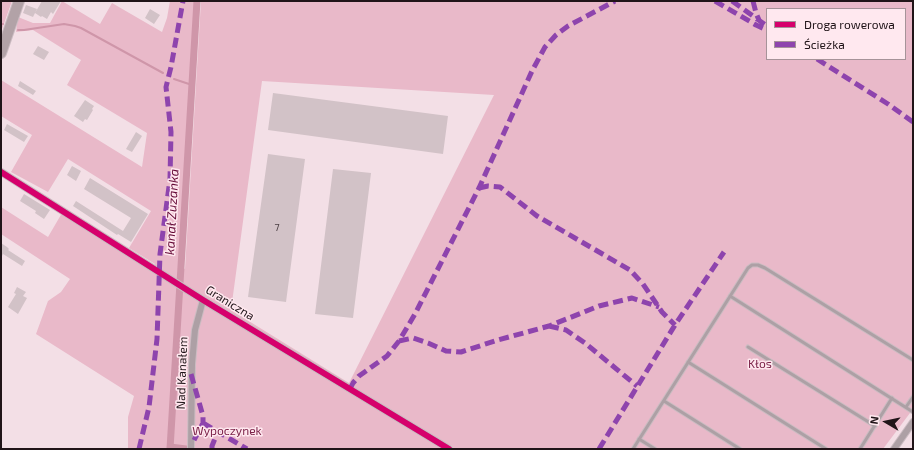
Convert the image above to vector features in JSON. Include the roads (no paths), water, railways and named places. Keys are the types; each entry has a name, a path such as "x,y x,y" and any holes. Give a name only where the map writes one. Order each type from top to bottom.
{"main road":[{"path":"1,52 20,1"}],"street":[{"name":"Graniczna","path":"1,172 193,294 449,449"},
{"name":"Nad Kanałem","path":"191,449 190,403 194,330 203,300"},
{"path":"894,449 913,422"}],"lane":[{"path":"633,449 748,268 752,265 758,265 766,268 913,360"},
{"path":"730,296 913,412"},
{"path":"748,347 875,426"},
{"path":"688,362 826,449"},
{"path":"906,407 913,397"},
{"path":"860,449 892,398"},
{"path":"664,401 740,449"},
{"path":"639,439 654,449"}],"waterway":[{"name":"kanał Zuzanka","path":"170,449 197,1"},
{"path":"18,30 64,24 75,26 163,73"},
{"path":"174,79 192,85"},
{"path":"170,447 186,449"}],"park label":[{"name":"Kłos","path":"760,364"},
{"name":"Wypoczynek","path":"227,431"}]}
